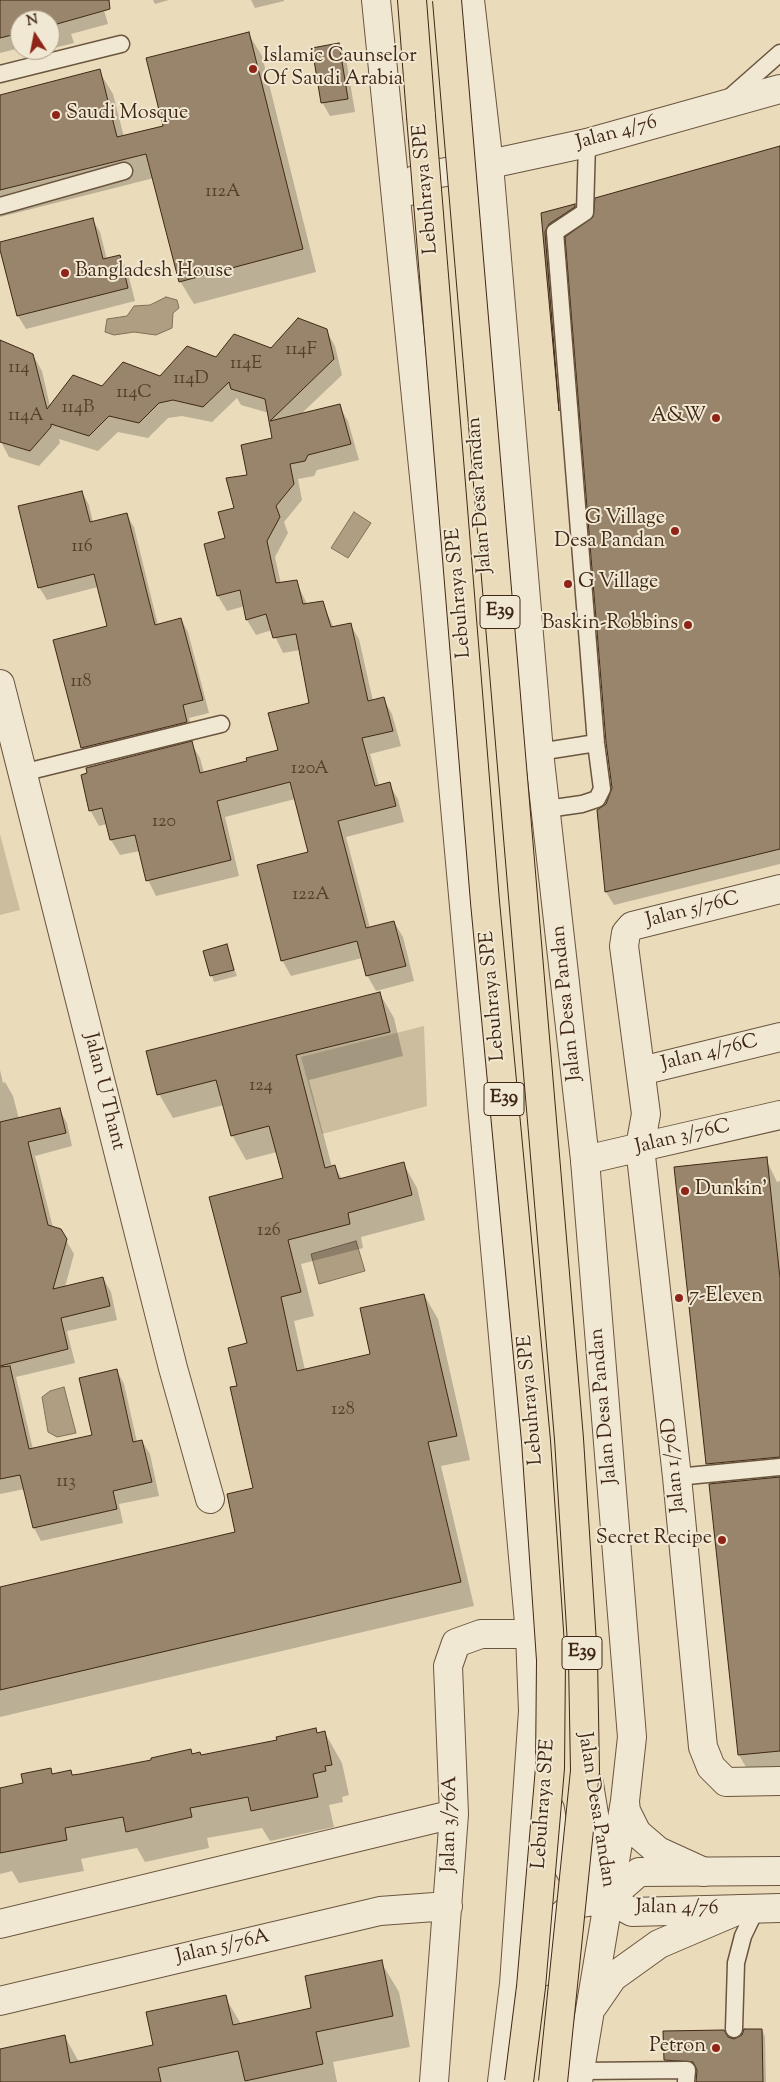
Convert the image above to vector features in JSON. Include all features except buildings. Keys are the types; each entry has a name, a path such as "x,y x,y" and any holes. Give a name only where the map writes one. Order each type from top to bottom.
{"highway":[{"name":"Lebuhraya SPE","path":"412,0 485,902 536,1441 551,1660 550,1768 531,1987 519,2082"},
{"name":"Lebuhraya SPE","path":"447,0 569,1439 583,1659 585,1771 553,2082"}],"street":[{"name":"Jalan Desa Pandan","path":"435,0 478,442 526,1090 578,1689 592,1813 608,1899"},
{"name":"Jalan Desa Pandan","path":"470,0 489,165 539,752 547,809 585,1160 632,1737 625,1801 608,1899"},
{"path":"377,4 400,148 410,167 422,176 415,180 409,189 418,288 414,384"},
{"path":"377,4 530,1634 533,1711 514,1984 502,2082"},
{"name":"Jalan 4/76","path":"422,176 489,165 587,143 780,89"},
{"name":"Jalan U Thant","path":"0,684 171,1359 210,1499"},
{"name":"Jalan 5/76C","path":"641,1071 624,946 626,934 632,926 780,889"},
{"name":"Jalan 4/76C","path":"641,1071 780,1037"},
{"path":"640,1147 646,1114 641,1071"},
{"name":"Jalan 3/76C","path":"585,1160 780,1115"},
{"name":"Jalan 1/76D","path":"640,1147 703,1747 711,1767 726,1782 780,1781"},
{"name":"Jalan 3/76A","path":"434,2082 454,1814 448,1666 456,1643 481,1634 530,1634"},
{"path":"533,1711 556,1846 573,1876 608,1899"},
{"path":"625,1801 626,1810 637,1833 658,1851 704,1872"},
{"path":"0,1924 454,1814"},
{"name":"Jalan 4/76","path":"759,1909 632,1912 608,1899 639,1872 780,1871"},
{"path":"579,2077 608,1899"},
{"path":"525,2082 547,1939 558,1919 575,1904 608,1899"},
{"name":"Jalan 5/76A","path":"0,2001 380,1911 448,1906"},
{"path":"589,2011 613,1977 659,1944 759,1909"}],"lane":[{"path":"0,74 121,44"},
{"path":"719,106 780,53"},
{"path":"547,809 582,804 597,799 602,789 596,743 555,232 585,212 587,143"},
{"path":"0,206 124,171"},
{"path":"22,773 221,724"},
{"path":"539,752 596,743"},
{"path":"676,1478 780,1467"},
{"path":"734,2030 736,1963 743,1936 759,1909"},
{"path":"579,2077 687,2070 686,2082"}],"shaded area":[{"path":"166,297 177,300 179,308 173,313 172,328 156,335 134,332 114,335 105,332 107,319 127,316 134,306 150,305"},
{"path":"354,512 371,523 348,558 331,548"},
{"path":"0,834 20,910 0,915"},
{"path":"424,1026 427,1106 322,1134 301,1057"},
{"path":"356,1241 365,1271 319,1284 311,1254"},
{"path":"64,1387 76,1433 57,1437 48,1432 42,1397 50,1391"}],"place":[{"name":"Islamic Caunselor Of Saudi Arabia","path":"253,69"},
{"name":"Saudi Mosque","path":"56,115"},
{"name":"Bangladesh House","path":"65,273"},
{"name":"A&W","path":"716,418"},
{"name":"G Village Desa Pandan","path":"675,531"},
{"name":"G Village","path":"568,584"},
{"name":"Baskin-Robbins","path":"688,625"},
{"name":"Dunkin'","path":"685,1191"},
{"name":"7-Eleven","path":"679,1298"},
{"name":"Secret Recipe","path":"722,1540"},
{"name":"Petron","path":"716,2048"}]}
